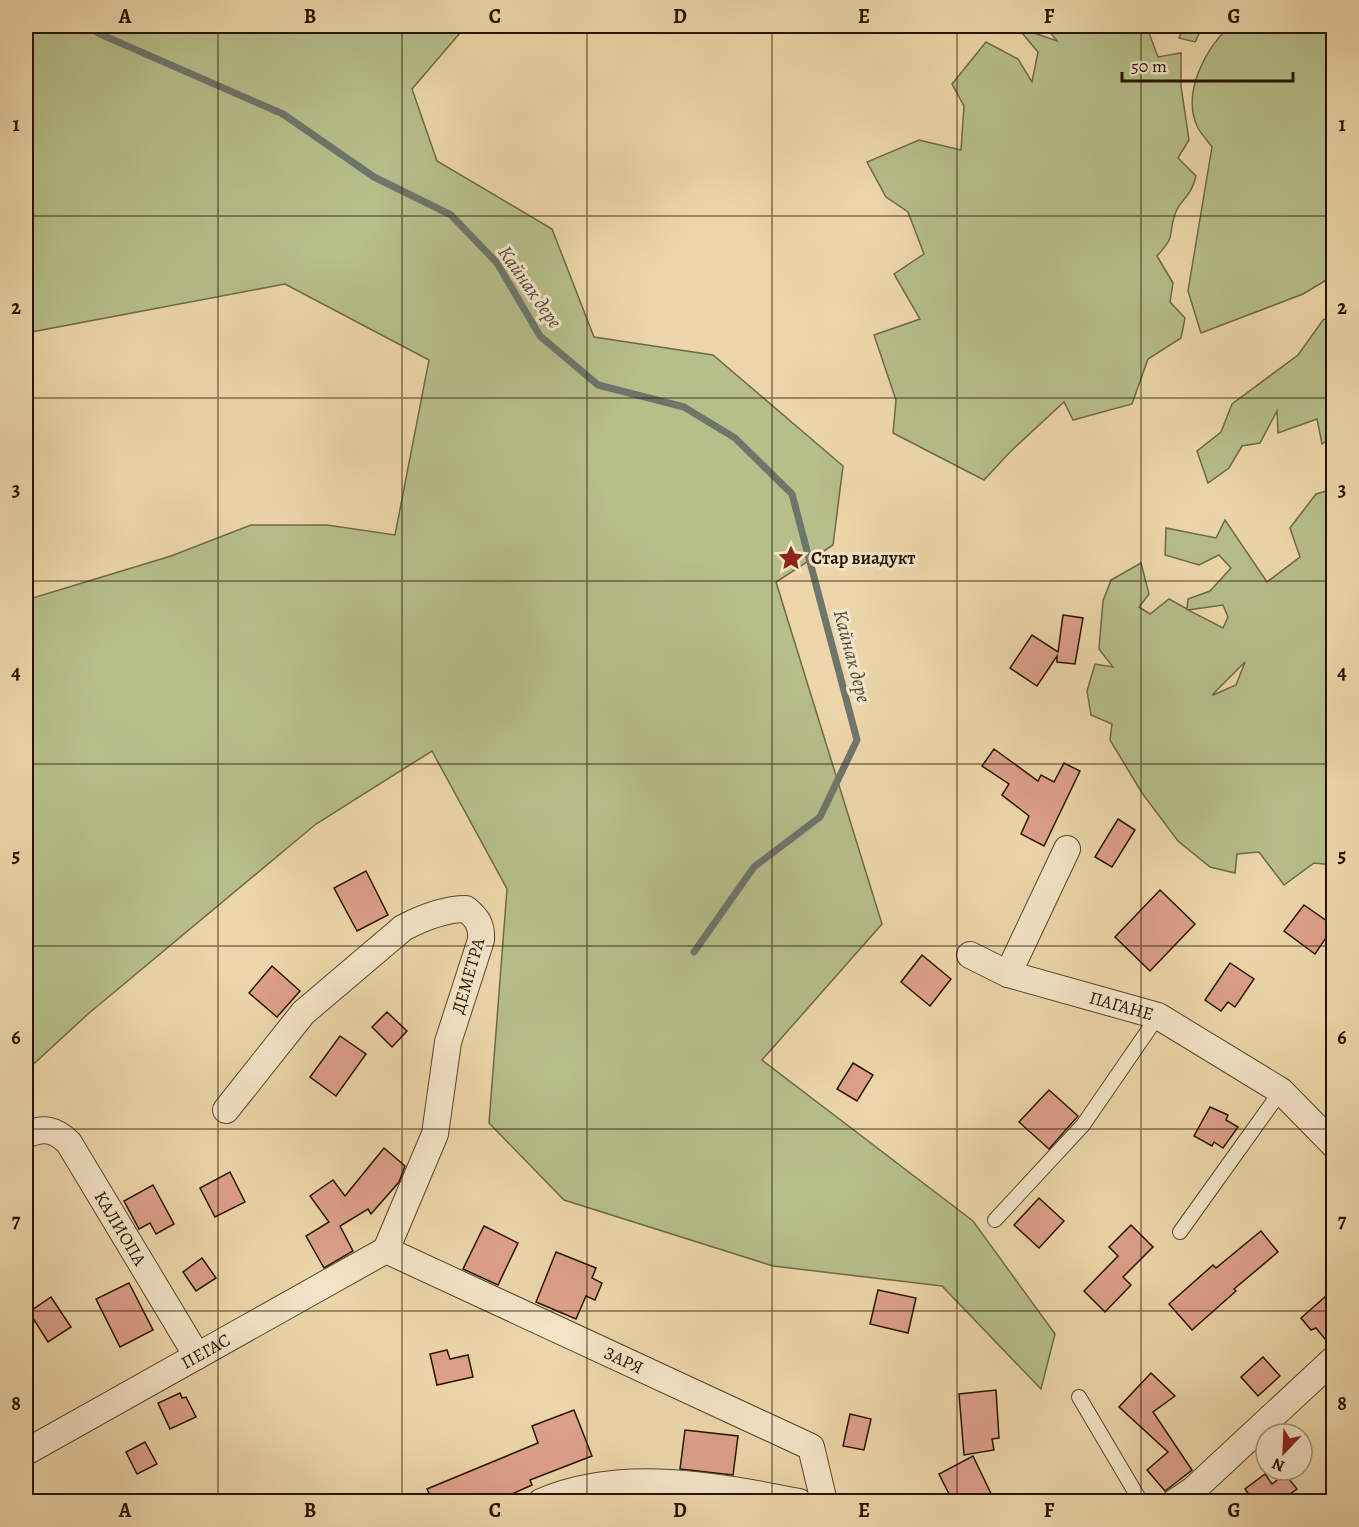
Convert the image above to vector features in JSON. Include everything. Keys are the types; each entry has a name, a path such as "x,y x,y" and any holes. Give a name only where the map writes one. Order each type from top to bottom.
{"street":[{"path":"1008,974 1067,849"},
{"name":"ДЕМЕТРА","path":"226,1110 303,1013 403,928 415,921 454,909 466,909 475,916 482,927 481,940 448,1042 435,1134 386,1250"},
{"name":"ПАГАНЕ","path":"970,955 1008,974 1158,1016 1281,1091 1334,1145"},
{"name":"КАЛИОПА","path":"26,1135 38,1130 51,1129 69,1143 197,1356"},
{"name":"ПЕГАС","path":"26,1452 386,1250"},
{"name":"ЗАРЯ","path":"386,1250 811,1447 824,1502"},
{"path":"1175,1502 1193,1490 1334,1359"},
{"path":"540,1502 558,1494 627,1483 709,1485 799,1502"}],"lane":[{"path":"995,1220 1083,1125 1158,1016"},
{"path":"1179,1232 1281,1091"},
{"path":"1079,1397 1141,1502"}],"green space":[{"path":"26,26 466,26 412,89 437,161 552,229 594,337 713,355 843,466 833,545 776,582 882,924 762,1060 973,1221 1055,1334 1041,1389 942,1286 773,1266 564,1200 489,1123 507,889 432,751 316,824 88,1014 26,1071 26,600 171,556 251,525 327,525 395,535 429,360 285,284 26,333"},
{"path":"1045,26 1142,26 1149,33 1158,57 1181,53 1181,86 1189,140 1178,158 1196,176 1191,189 1175,214 1169,239 1157,256 1173,283 1170,302 1185,318 1181,338 1148,359 1132,404 1073,420 1064,402 1011,451 984,480 893,433 896,400 874,335 920,319 894,274 924,254 908,212 886,197 867,162 919,140 961,150 964,106 952,84 986,42 1018,59 1032,82 1038,52 1017,27 1057,41"},
{"path":"1184,26 1203,26 1195,42 1179,38"},
{"path":"1230,26 1333,26 1333,276 1303,294 1201,333 1188,291 1212,147 1198,128 1193,115 1192,101 1198,73 1204,59"},
{"path":"1333,315 1333,436 1322,444 1317,419 1278,433 1277,411 1260,443 1242,446 1229,468 1208,483 1197,451 1221,432 1232,404 1298,355 1323,320"},
{"path":"1333,489 1333,865 1314,863 1284,885 1259,852 1237,854 1235,873 1210,867 1178,841 1142,793 1110,740 1112,724 1091,715 1087,691 1095,664 1113,667 1099,649 1103,601 1111,580 1141,563 1149,594 1139,607 1150,614 1169,599 1187,609 1188,599 1210,591 1231,568 1219,555 1199,565 1165,555 1166,528 1216,538 1225,520 1267,582 1300,557 1290,528 1316,494","holes":["1223,605 1228,617 1223,628 1188,610","1245,662 1236,685 1213,695 1213,694"]}],"building":[{"path":"1063,615 1083,618 1075,664 1057,662 1057,656 1037,686 1010,668 1032,635 1058,652"},
{"path":"994,749 1038,781 1041,775 1054,782 1064,763 1080,771 1044,846 1021,834 1029,816 1002,795 1009,784 982,766"},
{"path":"1118,819 1135,830 1112,867 1095,857"},
{"path":"366,871 388,915 357,931 334,888"},
{"path":"1160,890 1195,924 1150,971 1115,937"},
{"path":"1304,905 1334,926 1315,954 1284,931"},
{"path":"922,955 951,979 930,1006 901,982"},
{"path":"1230,963 1254,979 1235,1007 1228,1002 1221,1011 1205,1000"},
{"path":"272,966 300,991 277,1017 249,993"},
{"path":"387,1012 407,1031 392,1047 372,1027"},
{"path":"340,1036 366,1054 336,1096 310,1077"},
{"path":"853,1063 873,1075 857,1101 837,1089"},
{"path":"1049,1090 1078,1116 1049,1149 1019,1122"},
{"path":"1210,1107 1228,1115 1226,1120 1238,1127 1223,1148 1214,1142 1212,1146 1194,1136"},
{"path":"384,1148 405,1166 399,1182 371,1214 368,1209 340,1226 353,1251 324,1268 306,1236 329,1222 310,1196 333,1180 345,1196"},
{"path":"230,1172 245,1202 215,1217 200,1188"},
{"path":"153,1185 174,1224 156,1234 150,1223 139,1229 124,1201"},
{"path":"1039,1198 1064,1221 1039,1248 1014,1225"},
{"path":"1131,1225 1153,1247 1123,1277 1131,1285 1105,1312 1084,1291 1118,1256 1109,1247"},
{"path":"484,1226 518,1243 498,1285 463,1269"},
{"path":"1261,1231 1278,1252 1234,1289 1236,1291 1192,1330 1169,1304 1213,1265 1216,1268"},
{"path":"556,1252 596,1268 592,1278 602,1283 595,1300 586,1296 576,1319 536,1302"},
{"path":"202,1258 216,1278 196,1291 183,1272"},
{"path":"129,1283 153,1330 120,1347 96,1299"},
{"path":"1334,1289 1334,1344 1330,1345 1316,1328 1311,1330 1301,1318"},
{"path":"878,1290 916,1298 908,1333 870,1324"},
{"path":"51,1297 71,1327 48,1342 29,1312"},
{"path":"447,1350 450,1359 468,1355 473,1377 437,1385 430,1354"},
{"path":"1263,1357 1280,1376 1258,1396 1241,1377"},
{"path":"1151,1373 1175,1396 1153,1412 1192,1470 1165,1491 1147,1470 1168,1452 1119,1407"},
{"path":"996,1390 999,1438 992,1439 994,1450 964,1455 959,1394"},
{"path":"180,1393 182,1398 186,1397 196,1417 170,1429 158,1403"},
{"path":"574,1410 592,1456 530,1480 532,1485 494,1502 433,1502 427,1489 538,1443 532,1426"},
{"path":"850,1414 871,1419 864,1450 843,1446"},
{"path":"685,1430 738,1436 733,1475 680,1469"},
{"path":"145,1442 157,1464 137,1474 126,1452"},
{"path":"973,1456 995,1502 961,1502 957,1495 951,1498 939,1474"},
{"path":"1254,1482 1271,1482 1272,1484 1291,1482 1297,1489 1283,1499 1285,1502 1249,1502 1252,1499 1245,1489"}],"waterway":[{"name":"Кайнак дере","path":"87,26 100,34 283,114 374,177 451,215 497,263 540,336 598,385 684,407 735,438 792,494 857,740 820,817 754,867 694,952"}],"place":[{"name":"Стар виадукт","path":"791,558"}]}
